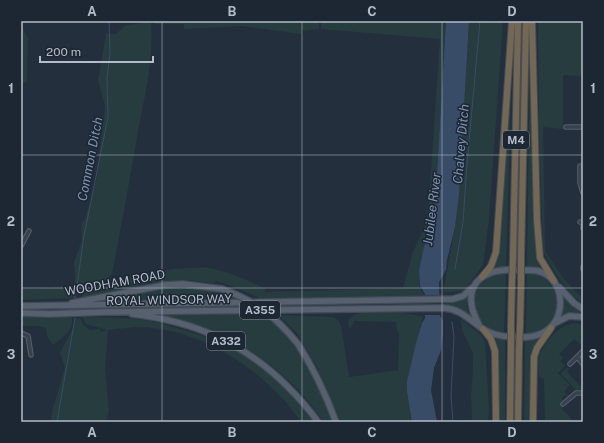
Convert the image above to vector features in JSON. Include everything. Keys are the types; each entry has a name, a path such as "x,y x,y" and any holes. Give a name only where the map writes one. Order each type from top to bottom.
{"highway":[{"name":"M4","path":"482,277 494,261 497,247 512,21"},
{"name":"M4","path":"510,422 512,259 518,21"},
{"name":"M4","path":"518,422 526,21"},
{"name":"M4","path":"532,21 539,250 542,261 555,282"},
{"path":"532,422 534,357 539,345 553,325"},
{"path":"481,328 491,339 495,351 496,422"}],"main road":[{"path":"583,309 569,298 555,282 545,275 538,272 506,269 494,271 482,277 473,291 471,302 473,312 481,328 499,336 528,337 537,335 569,316 583,316"},
{"name":"ROYAL WINDSOR WAY","path":"88,303 445,300 461,298 478,282"},
{"path":"553,325 559,313 561,304 559,290 555,282"},
{"name":"WOODHAM ROAD","path":"21,306 88,303 126,291 165,285 202,285 222,289 254,303 283,326 298,344 311,364 336,422"},
{"name":"ROYAL WINDSOR WAY","path":"21,313 444,308 453,309 462,313 481,328"},
{"name":"A332","path":"107,312 168,320 215,336 235,346 257,359 277,376 309,408 318,422"}],"street":[{"path":"566,126 583,127"},
{"path":"580,166 583,193"},
{"path":"21,246 29,231"},
{"path":"21,332 28,336 31,355"},
{"path":"570,364 583,351"},
{"path":"577,357 583,364"},
{"path":"563,404 576,393 582,391"}],"green space":[{"path":"155,21 319,21 319,29 302,31 301,34 241,26 184,29 184,24 155,24"},
{"path":"321,21 446,21 435,207 432,232 428,236 419,270 419,286 424,295 391,298 264,300 216,281 215,283 188,280 150,283 90,297 81,297 88,289 126,278 164,270 200,268 216,269 231,274 266,289 264,291 266,292 403,288 413,252 426,224 429,201 440,39 321,29"},
{"path":"469,21 503,21 489,219 483,265 464,291 443,293 455,227 459,195"},
{"path":"538,21 577,21 583,23 583,76 563,75 563,129 543,127 545,251 563,278 583,299 583,303 571,294 555,272 543,250 539,126"},
{"path":"151,22 152,36 148,76 112,274 109,278 100,282 76,285 75,298 21,300 21,289 75,285 74,262 82,240 81,224 85,219 96,181 105,106 98,80 106,34 116,34 126,25"},
{"path":"21,24 28,38 27,82 21,83"},
{"path":"530,53 536,250 537,260 542,270 527,267"},
{"path":"512,59 506,267 492,268"},
{"path":"501,273 506,273 504,334 492,330 483,323 477,315 474,305 475,294 480,285 489,278"},
{"path":"527,273 540,277 550,284 555,294 557,305 555,315 549,325 539,331 526,334"},
{"path":"158,287 209,287 245,300 92,303 106,298"},
{"path":"563,295 583,311 583,315 571,313 561,316 564,303"},
{"path":"468,296 467,307 469,315 459,309 398,306 399,303 455,302"},
{"path":"365,312 401,313 423,316 407,381 407,392 412,422 341,422 316,365 296,332 278,315 333,317 338,320 341,325 349,377 398,370 399,333 397,331 396,322 354,321 351,328 349,328 348,324 352,316"},
{"path":"148,313 208,313 208,315 229,313 264,313 292,338 310,366 334,422 323,422 300,392 287,379 272,366 241,345 200,326"},
{"path":"21,316 72,317 72,322 70,330 53,345 47,336 46,328 38,326 21,326"},
{"path":"82,317 127,318 157,322 203,336 239,350 277,379 314,422 301,422 282,398 268,384 236,359 218,349 200,340 181,334 162,329 142,327 108,330 105,368 109,411 106,422 51,422 52,412 65,367 60,353 73,328 74,318 81,319 83,325 90,330 100,329 101,331 97,333 107,330 86,324"},
{"path":"461,319 481,335 485,343 489,409 488,422 472,422 471,398 473,353 462,330"},
{"path":"568,324 583,324 583,346 574,339 559,354 563,358 560,361 565,366 558,373 570,385 564,391 567,395 570,394 568,397 564,395 562,398 562,403 564,406 562,409 572,419 569,422 545,422 544,379 539,377 539,357 544,346 557,331"},
{"path":"541,337 531,358 530,422 524,422 525,340"},
{"path":"496,339 505,340 505,422 498,422 499,353"},
{"path":"567,368 569,369 567,372 582,388 576,390 561,374"}],"water":[{"path":"446,21 469,21 459,195 455,227 446,270 439,282 440,316 443,321 443,334 441,350 434,368 431,390 437,422 412,422 407,392 407,381 416,343 425,318 425,294 420,286 419,270 424,247 428,236 432,232 435,207"}],"pier":[{"path":"423,295 442,295 442,315 423,315"}],"waterway":[{"name":"Common Ditch","path":"75,299 84,236 108,117 107,79 110,52 109,21"},
{"name":"Chalvey Ditch","path":"455,269 463,222 480,21"},
{"name":"Common Ditch","path":"57,422 75,318"},
{"name":"Chalvey Ditch","path":"452,322 454,336 451,395 453,422"}],"water label":[{"name":"Jubilee River","path":"432,209"}]}
